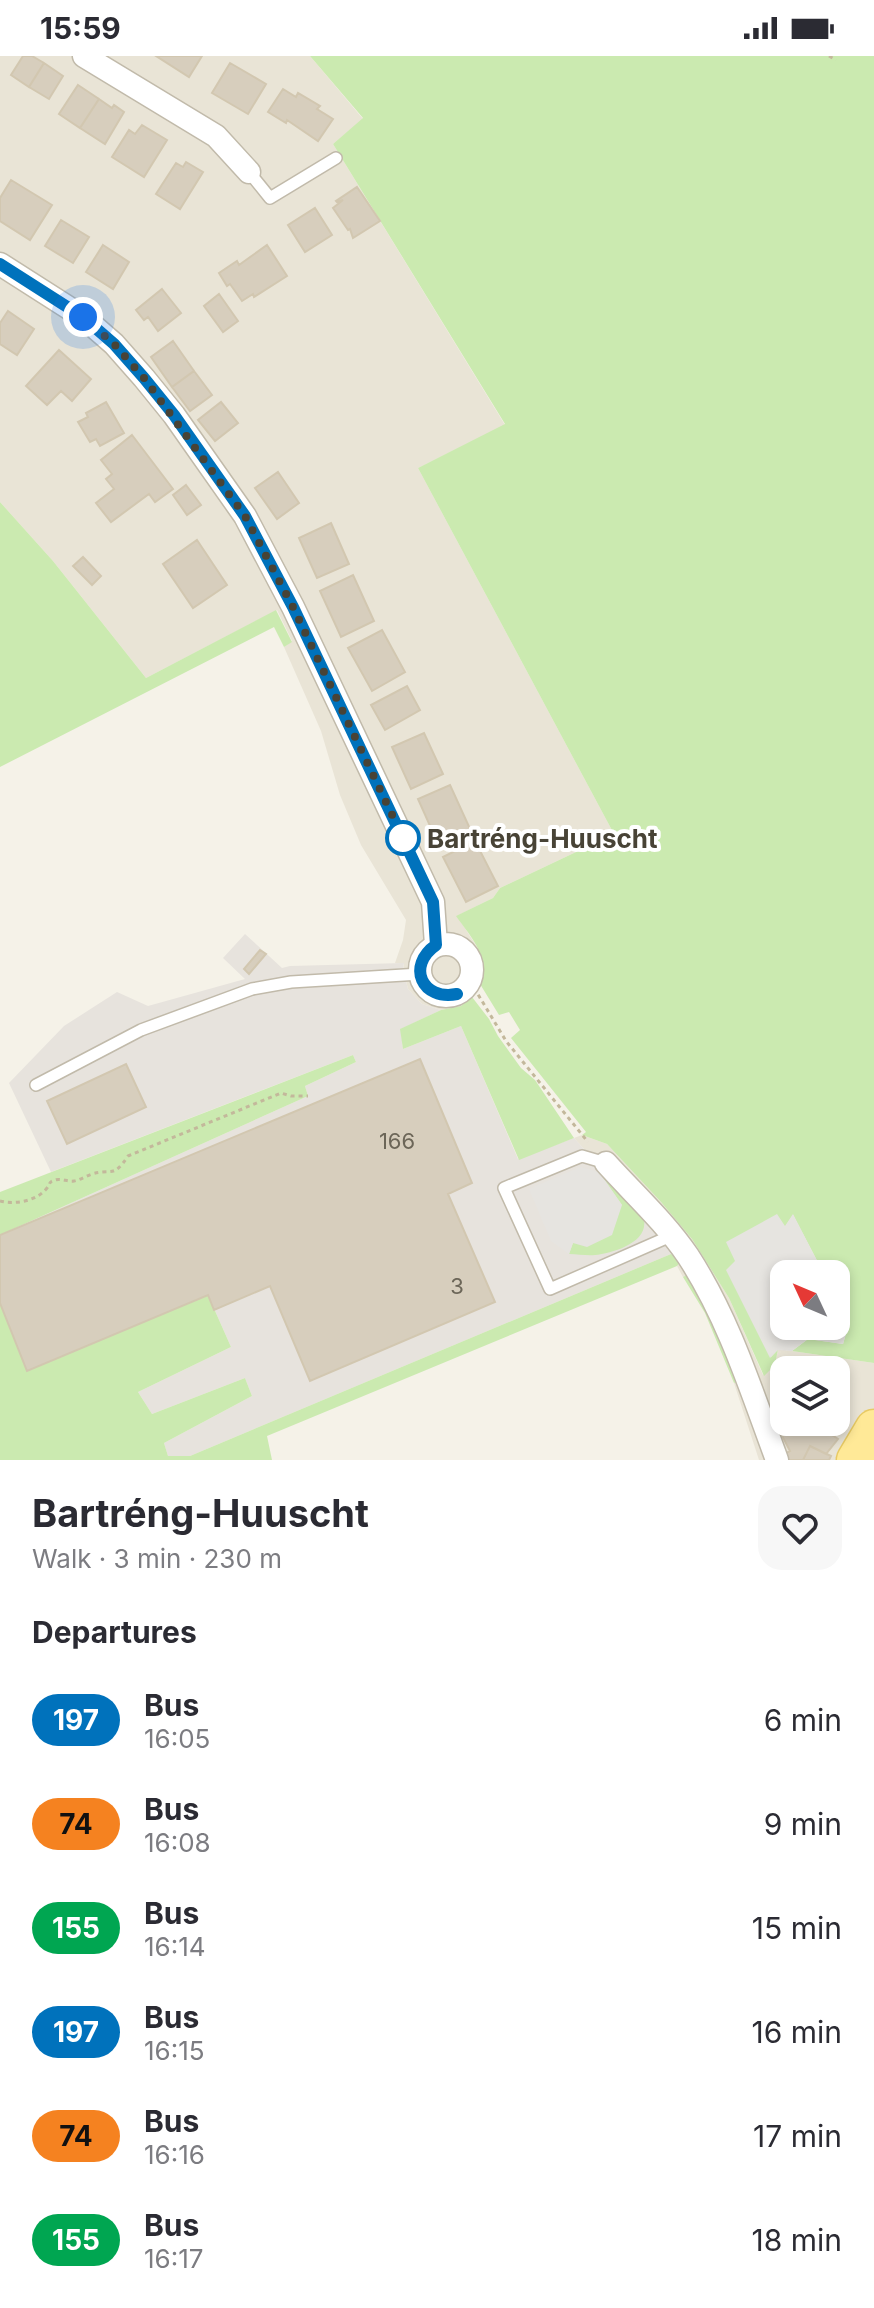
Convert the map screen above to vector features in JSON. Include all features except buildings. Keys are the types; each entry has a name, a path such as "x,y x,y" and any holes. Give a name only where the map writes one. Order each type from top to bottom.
{"main road":[{"path":"855,1460 874,1428"}],"street":[{"path":"84,56 216,136 249,172"},
{"path":"0,264 83,317 114,344 174,415 245,516 293,607 433,902 436,945"},
{"path":"454,944 472,961 470,981 457,994 437,994 429,989 420,974 424,957 436,945 454,944"},
{"path":"606,1163 673,1235 688,1257 728,1328 777,1460"}],"lane":[{"path":"249,172 270,198 336,158"},
{"path":"36,1085 141,1030 252,989 291,982 420,974"},
{"path":"606,1163 582,1156 504,1188 550,1289 673,1235"}],"path":[{"path":"829,56 836,60"},
{"path":"470,981 506,1041 606,1163"},
{"path":"0,1201 20,1202 32,1198 58,1179 72,1181 95,1173 108,1174 120,1168 128,1156 281,1093 308,1096"}],"shaded area":[{"path":"0,56 310,56 363,119 333,144 505,425 418,468 614,834 500,888 493,898 457,916 481,953 484,973 477,993 461,1006 441,1010 422,1004 408,989 404,964 395,963 406,920 361,845 340,795 321,731 284,647 292,641 277,610 146,678 53,561 0,502"},
{"path":"245,934 282,968 404,963 408,989 422,1004 441,1010 401,1029 403,1049 461,1026 518,1159 574,1138 643,1214 671,1254 190,1456 168,1456 164,1443 252,1396 245,1378 152,1414 138,1392 231,1347 208,1295 0,1303 0,1235 308,1096 305,1086 356,1062 353,1055 51,1172 9,1083 64,1026 117,992 148,1006 245,979 223,958"},
{"path":"582,1135 607,1144 692,1239 729,1298 763,1375 770,1369 770,1436 850,1436 850,1360 874,1363 874,1460 759,1460 734,1383 739,1382 690,1274 683,1277 677,1266 680,1261 671,1254 643,1214 574,1138"},
{"path":"580,1167 599,1172 622,1205 612,1235 587,1247 573,1243 569,1254 551,1241 529,1189"},
{"path":"777,1214 785,1226 793,1214 817,1260 770,1260 770,1340 807,1340 792,1351 778,1350 770,1358 726,1270 735,1261 726,1242"},
{"path":"815,1340 844,1340 843,1344"},
{"path":"778,1349 826,1356 777,1356"}],"green space":[{"path":"310,56 874,56 874,1363 850,1359 850,1356 792,1351 807,1340 843,1344 844,1340 850,1340 850,1260 817,1260 793,1215 785,1227 735,1261 771,1356 770,1370 764,1376 729,1298 692,1239 607,1144 582,1135 586,1132 511,1038 520,1030 509,1012 499,1015 480,984 483,974 481,957 456,916 493,898 500,888 614,834 418,468 505,424 333,144 363,118"},
{"path":"0,502 53,561 146,678 276,610 292,642 284,647 274,627 0,767"},
{"path":"472,997 574,1138 519,1160 461,1026 403,1049 400,1029 441,1010 461,1006"},
{"path":"353,1055 356,1062 305,1086 308,1096 0,1235 0,1192"},
{"path":"599,1172 640,1211 644,1225 642,1233 629,1244 611,1252 569,1254 573,1243 622,1205"},
{"path":"671,1254 681,1261 677,1266 267,1436 272,1460 0,1460 0,1303 208,1295 231,1347 138,1392 152,1414 245,1378 252,1396 164,1443 168,1456 190,1456"},
{"path":"690,1273 740,1381 734,1383 705,1313 683,1277"}],"bus line":[{"name":"197","path":"0,264 83,317 114,344 174,415 245,516 293,607 433,902 436,945 428,951 420,965 423,982 437,994 457,994"}],"place":[{"name":"Bartréng-Huuscht","path":"403,838"}],"route":[{"path":"83,317 114,344 144,378 245,516 293,607 408,848 403,838"}]}
